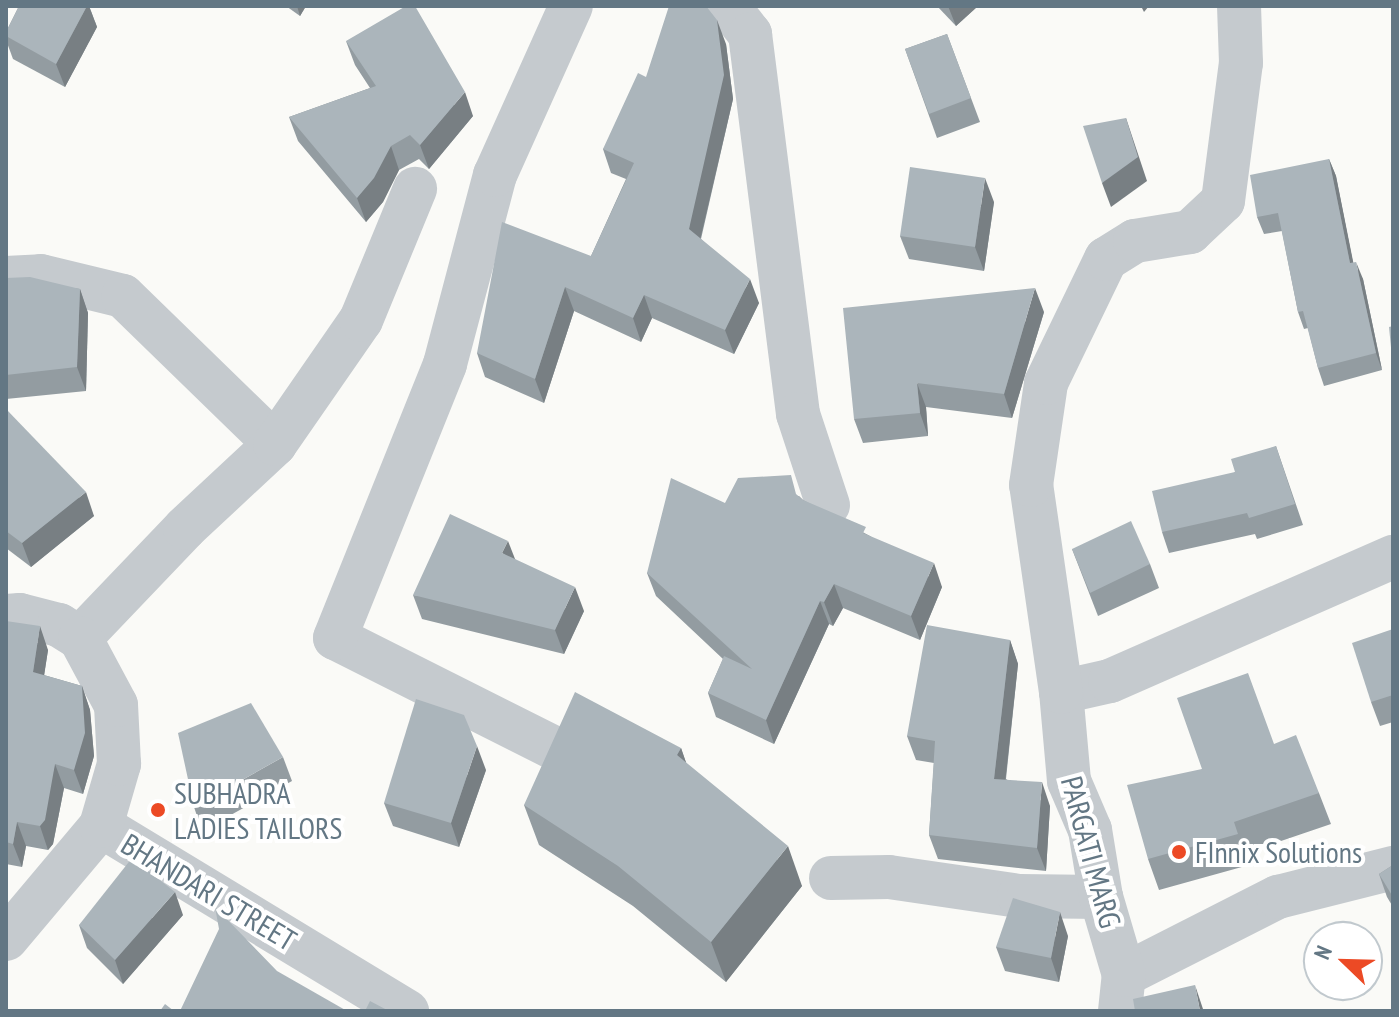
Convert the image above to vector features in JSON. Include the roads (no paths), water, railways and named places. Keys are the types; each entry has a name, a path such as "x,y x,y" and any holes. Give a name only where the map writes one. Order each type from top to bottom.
{"street":[{"path":"554,748 335,638 445,364 495,175 571,6"},
{"path":"728,6 750,34 798,414 828,505"},
{"name":"PARGATI MARG","path":"1122,993 1090,830 1069,781 1061,692 1031,485 1046,383 1106,259 1135,241 1190,232 1223,201 1241,63 1239,6"},
{"path":"6,616 20,615 59,625 80,638 185,528 275,444 361,320 415,189"},
{"path":"6,278 41,276 123,296 275,444"},
{"path":"1061,692 1110,681 1393,557"},
{"name":"BHANDARI STREET","path":"80,638 116,705 119,764 101,826 407,1011"},
{"path":"6,939 101,826"},
{"path":"1122,993 1278,897 1393,868"},
{"path":"831,878 889,877 1019,896 1101,897"}],"place":[{"name":"SUBHADRA LADIES TAILORS","path":"158,810"},
{"name":"FInnix Solutions","path":"1179,852"}]}
